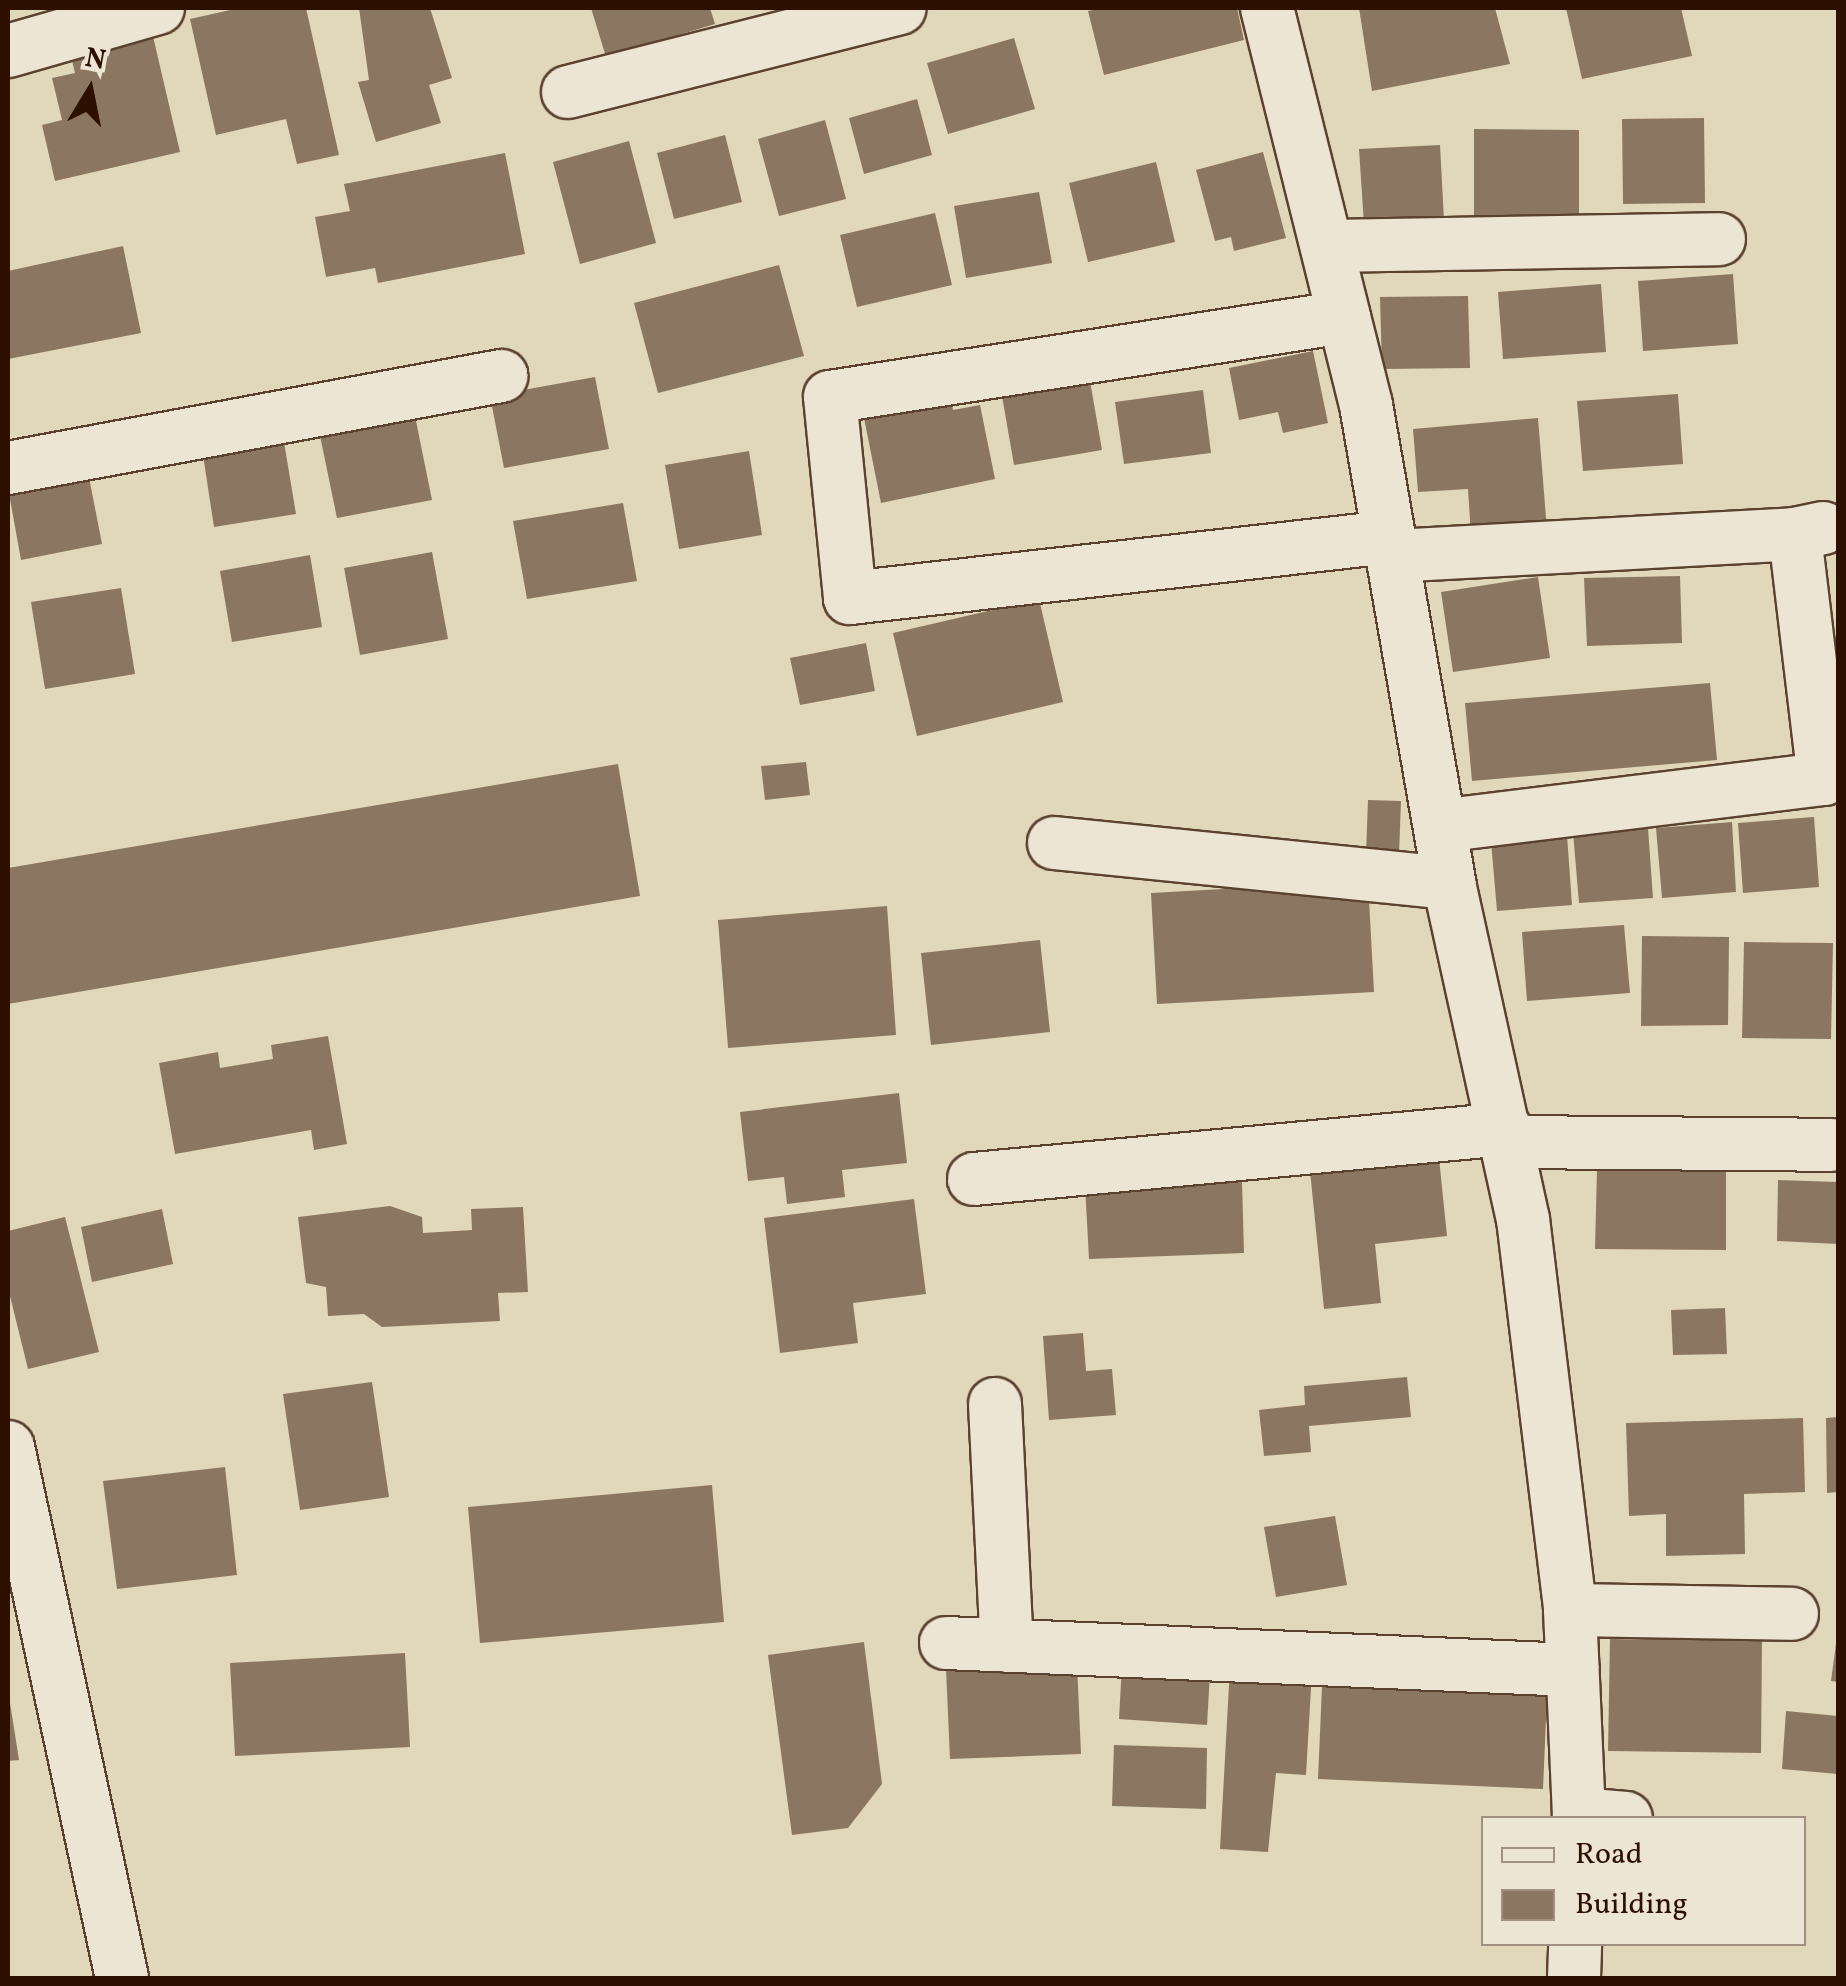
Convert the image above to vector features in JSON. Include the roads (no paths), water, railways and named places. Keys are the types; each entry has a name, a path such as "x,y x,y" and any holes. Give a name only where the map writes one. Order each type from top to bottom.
{"street":[{"path":"8,51 158,8"},
{"path":"568,92 900,8"},
{"path":"1267,8 1344,317 1391,546 1449,883 1507,1135 1547,1384 1570,1610 1572,1670 1594,1816"},
{"path":"1327,246 1720,240"},
{"path":"1344,317 830,396 850,598 1391,546 1809,531 1824,779 1440,826"},
{"path":"8,468 502,376"},
{"path":"1054,843 1449,883"},
{"path":"974,1179 1507,1135 1830,1145"},
{"path":"995,1404 1007,1646"},
{"path":"8,1447 122,1978"},
{"path":"1570,1610 1792,1614"},
{"path":"946,1643 1572,1670"},
{"path":"1574,1978 1575,1946"}]}
